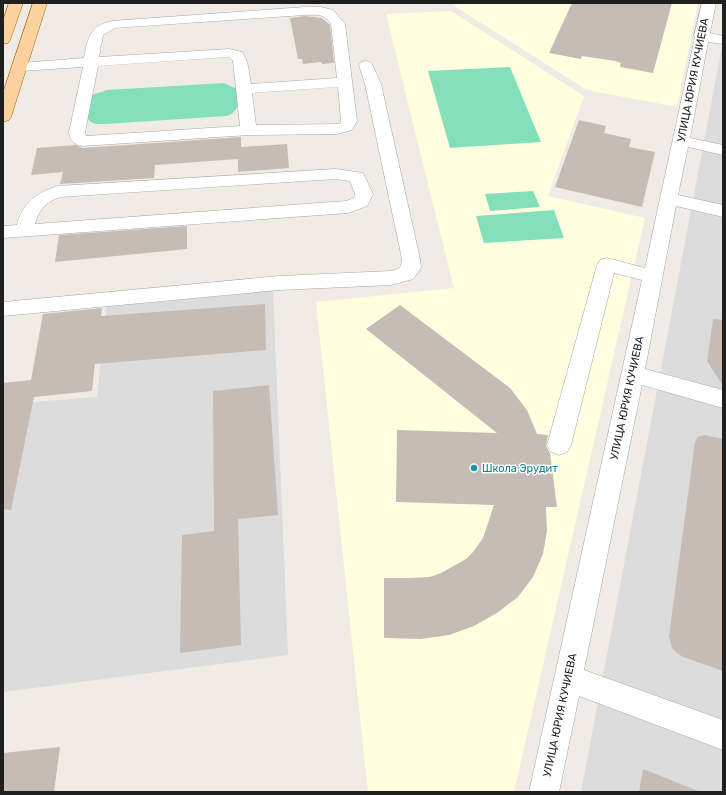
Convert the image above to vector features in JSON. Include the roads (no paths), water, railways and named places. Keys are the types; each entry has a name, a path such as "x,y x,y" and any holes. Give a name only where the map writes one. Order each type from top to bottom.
{"main road":[{"path":"3,40 16,3"},
{"path":"3,117 40,3"},
{"path":"8,27 33,25"}],"street":[{"name":"УЛИЦА ЮРИЯ КУЧИЕВА","path":"544,792 633,374 701,36 709,3"},
{"path":"297,11 328,12 333,14 338,24 349,121 346,127 337,129 249,130 91,140 78,139 77,132 91,62 95,37 99,31 112,24 297,11"},
{"path":"701,36 723,40"},
{"path":"20,67 229,53 237,55 240,61 249,130"},
{"path":"3,309 279,283 391,278 406,274 411,268 412,260 373,84 366,65"},
{"path":"244,89 344,82"},
{"path":"681,141 723,150"},
{"path":"3,232 348,207 362,202 364,194 357,177 336,174 58,192 47,196 36,203 27,218 25,230"},
{"path":"669,199 723,211"},
{"path":"559,445 607,265 652,276"},
{"path":"633,374 723,399"},
{"path":"568,678 723,735"}],"place":[{"name":"Школа Эрудит","path":"474,468"}]}
